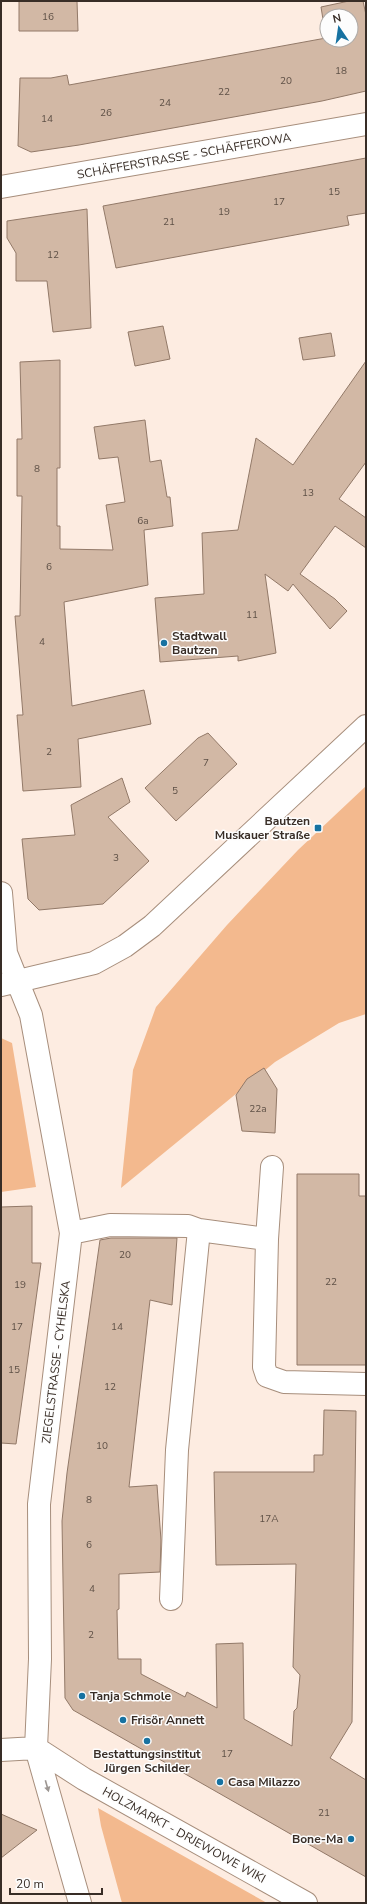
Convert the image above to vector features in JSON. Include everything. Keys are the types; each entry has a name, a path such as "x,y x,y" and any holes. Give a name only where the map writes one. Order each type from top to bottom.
{"street":[{"name":"SCHÄFFERSTRASSE - SCHÄFFEROWA","path":"1,187 366,124"},
{"path":"10,983 94,962 125,946 152,926 366,726"},
{"name":"ZIEGELSTRASSE - CYHELSKA","path":"1,893 10,983 31,1015 71,1233 39,1504 40,1659 36,1748"},
{"path":"272,1167 267,1239 264,1367 267,1376 284,1382 366,1384"},
{"path":"71,1233 110,1225 188,1226 199,1230 267,1239"},
{"path":"171,1599 177,1450 199,1230"},
{"path":"1,1750 36,1748 80,1903"},
{"name":"HOLZMARKT - DRJEWOWE WIKI","path":"36,1748 84,1779 306,1903"}],"shaded area":[{"path":"366,786 366,1014 339,1023 275,1062 121,1188 133,1070 156,1007 227,925 298,850"},
{"path":"1,1038 12,1043 36,1187 1,1192"},
{"path":"98,1808 267,1903 122,1903 101,1826"}],"building":[{"path":"19,1 77,1 78,31 19,31"},
{"path":"349,1 363,1 366,15 366,91 322,101 79,145 31,152 18,146 20,78 51,78 67,75 69,85 319,39 319,48 359,48 359,8 321,8"},
{"path":"366,158 366,213 347,216 349,225 116,268 103,206"},
{"path":"87,209 91,328 53,332 47,281 16,281 16,253 7,238 7,221"},
{"path":"163,326 170,359 135,366 128,332"},
{"path":"331,333 335,356 303,360 299,338"},
{"path":"60,360 60,468 57,468 57,526 60,526 60,549 113,550 106,505 125,502 118,457 99,459 94,427 145,420 150,462 161,460 167,497 170,497 173,526 144,530 148,585 64,602 72,706 144,690 151,724 78,739 81,787 23,791 17,715 23,715 15,616 20,616 22,496 17,496 17,439 22,439 20,362"},
{"path":"366,361 366,462 339,499 366,518 366,548 335,526 300,574 335,599 347,611 330,629 293,584 288,591 265,574 276,653 238,661 238,656 160,662 155,598 204,594 202,533 238,530 256,438 293,465"},
{"path":"208,733 237,764 176,821 145,788 198,738"},
{"path":"122,778 130,802 108,817 149,861 103,904 39,910 28,899 22,839 75,835 71,805"},
{"path":"264,1068 277,1089 275,1133 242,1131 236,1095 247,1079"},
{"path":"297,1174 359,1174 359,1196 366,1196 366,1365 297,1365"},
{"path":"32,1206 32,1263 41,1263 16,1444 1,1443 1,1207"},
{"path":"111,1238 177,1238 172,1305 150,1300 129,1487 157,1485 161,1540 160,1572 119,1574 119,1609 117,1610 118,1659 141,1659 141,1674 185,1697 187,1692 217,1708 216,1644 243,1643 244,1719 292,1746 294,1711 297,1708 300,1675 293,1667 296,1564 216,1565 214,1472 314,1472 314,1455 323,1455 324,1410 356,1411 352,1722 330,1758 366,1780 366,1877 73,1710 65,1698 62,1521 67,1473 100,1240"},
{"path":"1,1814 37,1830 1,1858"}],"place":[{"name":"Stadtwall Bautzen","path":"164,643"},
{"name":"Bautzen Muskauer Straße","path":"318,828"},
{"name":"Tanja Schmole","path":"82,1696"},
{"name":"Frisör Annett","path":"123,1720"},
{"name":"Bestattungsinstitut Jürgen Schilder","path":"147,1741"},
{"name":"Casa Milazzo","path":"220,1782"},
{"name":"Bone-Ma","path":"351,1839"}]}
